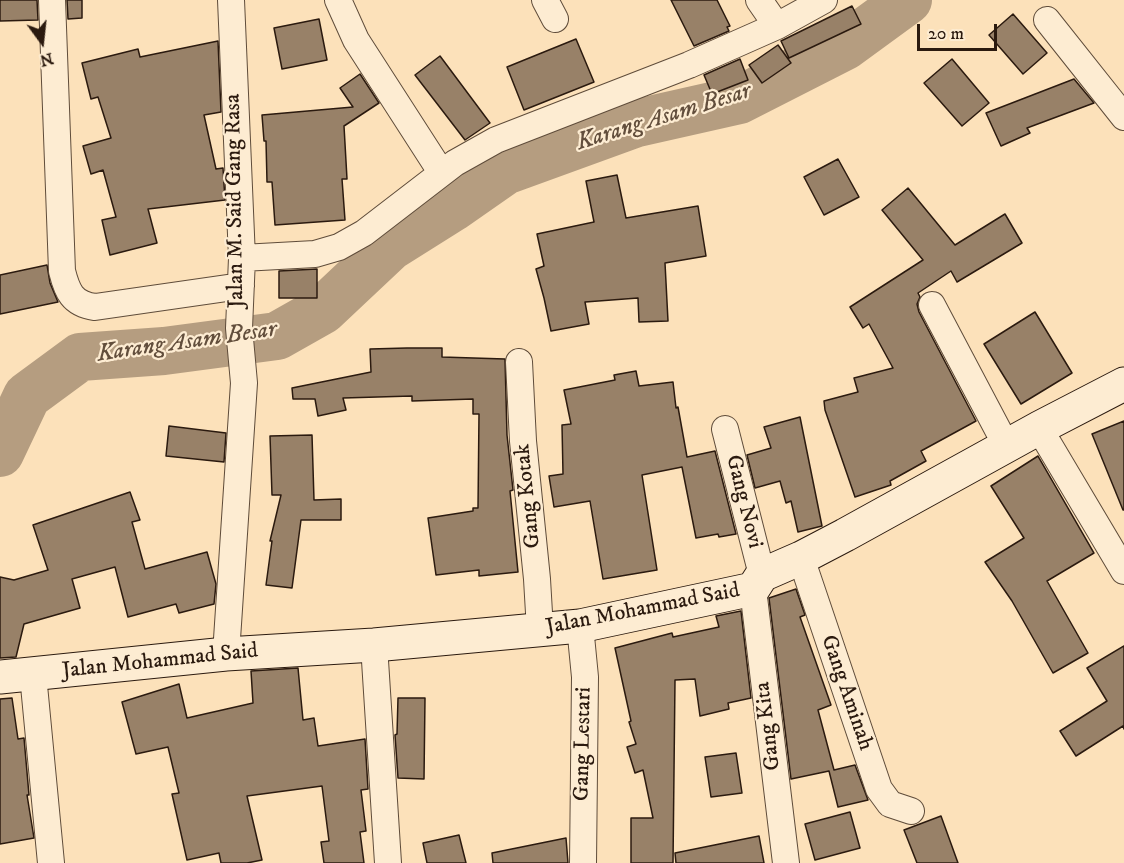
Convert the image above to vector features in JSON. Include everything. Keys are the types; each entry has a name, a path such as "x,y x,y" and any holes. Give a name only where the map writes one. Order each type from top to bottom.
{"street":[{"path":"52,0 62,271 70,294 84,306 95,308 241,286"},
{"name":"Jalan M. Said Gang Rasa","path":"226,654 244,383 239,328 242,258 231,0"},
{"path":"338,0 356,40 441,172"},
{"path":"759,0 777,26"},
{"path":"242,258 315,254 339,247 364,233 441,172 496,140 689,65 777,26 824,0"},
{"path":"1047,20 1124,117"},
{"path":"932,305 1007,447"},
{"name":"Gang Kotak","path":"519,362 523,441 540,630"},
{"name":"Jalan Mohammad Said","path":"0,677 226,654 374,645 580,626 757,582 1124,384"},
{"path":"1039,428 1124,571"},
{"name":"Gang Novi","path":"725,429 757,582"},
{"name":"Gang Aminah","path":"801,558 879,789 890,804 911,811"},
{"name":"Gang Kita","path":"757,582 786,863"},
{"name":"Gang Lestari","path":"580,626 585,677 583,863"},
{"path":"374,645 388,863"},
{"path":"33,675 51,863"}],"building":[{"path":"0,0 37,0 38,20 0,21"},
{"path":"67,0 82,0 82,18 68,19"},
{"path":"671,0 717,0 730,26 727,27 729,31 694,46"},
{"path":"852,6 861,24 789,58 781,41"},
{"path":"1013,14 1047,53 1023,74 989,35"},
{"path":"319,19 327,60 282,69 274,28"},
{"path":"576,39 594,82 524,110 507,67"},
{"path":"218,41 221,112 204,115 216,169 223,168 225,200 148,209 157,243 110,255 102,220 116,217 103,170 91,174 83,146 111,138 98,97 91,99 82,63 138,49 140,57"},
{"path":"778,45 791,63 762,83 749,65"},
{"path":"440,56 490,123 465,140 415,75"},
{"path":"740,59 748,80 712,94 704,75"},
{"path":"952,59 989,103 962,126 924,83"},
{"path":"360,74 379,103 344,126 347,179 342,179 345,220 275,225 272,182 267,182 266,141 264,141 262,115 353,107 340,88"},
{"path":"1074,79 1094,103 1027,128 1030,133 1001,146 986,113"},
{"path":"838,159 859,197 824,215 804,177"},
{"path":"617,175 626,218 698,206 706,256 665,263 668,321 639,322 638,298 585,302 589,324 551,331 536,269 544,266 537,234 594,222 586,181"},
{"path":"908,188 955,245 1005,214 1022,243 957,282 951,271 918,293 919,312 976,421 921,451 926,461 890,481 891,485 855,497 825,410 824,401 858,392 854,378 893,368 869,324 863,328 850,307 923,260 882,210"},
{"path":"47,265 50,283 58,302 0,314 0,275"},
{"path":"317,269 317,298 279,298 279,271"},
{"path":"1035,312 1072,373 1021,404 984,344"},
{"path":"442,348 442,357 505,359 507,435 513,490 510,491 518,572 479,576 479,570 436,575 428,518 473,511 473,508 478,508 479,414 473,414 473,399 412,401 412,396 343,398 346,410 318,416 315,399 293,399 292,388 371,372 370,349"},
{"path":"636,371 639,386 673,382 676,408 678,407 687,457 715,451 736,534 696,538 682,467 642,475 657,570 603,579 590,501 554,507 549,476 563,474 562,425 571,424 564,390 615,380 614,375"},
{"path":"800,417 822,526 798,532 791,501 786,503 780,481 755,488 747,455 771,448 764,427"},
{"path":"1124,421 1124,510 1123,510 1092,434"},
{"path":"169,426 226,433 224,462 166,456"},
{"path":"312,435 314,500 341,499 341,520 301,520 292,588 266,585 272,541 270,541 281,495 272,495 270,436"},
{"path":"1038,456 1094,553 1047,581 1088,653 1053,673 1012,601 985,562 1024,538 991,486"},
{"path":"130,492 140,520 132,522 145,569 207,552 216,584 214,604 179,613 176,604 128,617 115,567 72,579 80,608 24,624 16,657 0,658 0,577 14,580 48,570 33,525"},
{"path":"796,589 805,615 800,617 831,705 818,710 834,770 855,765 868,800 838,807 829,771 791,779 769,598"},
{"path":"741,611 751,698 728,703 729,709 700,716 695,679 675,680 673,863 631,863 631,818 653,818 643,770 635,773 627,747 636,744 629,722 631,721 615,648 672,633 673,637 719,627 716,616"},
{"path":"1124,646 1124,729 1123,726 1076,756 1060,731 1107,701 1087,668"},
{"path":"298,668 303,720 314,718 318,746 365,739 368,789 361,790 366,831 360,832 364,863 324,863 321,842 329,841 322,786 247,796 262,860 247,863 221,863 219,853 187,860 172,794 179,793 168,747 136,754 122,702 179,684 187,718 253,703 251,671"},
{"path":"12,698 18,739 24,738 29,795 27,795 34,838 0,844 0,699"},
{"path":"398,698 425,698 424,779 398,778 395,735 397,734"},
{"path":"736,753 742,793 711,797 705,757"},
{"path":"850,812 860,848 815,860 805,824"},
{"path":"941,816 958,863 917,863 904,830"},
{"path":"459,835 466,863 427,863 423,843"},
{"path":"759,836 764,863 676,863 675,853"},
{"path":"566,838 568,863 493,863 492,853"}],"waterway":[{"name":"Karang Asam Besar","path":"0,453 27,396 80,357 164,351 277,336 323,310 390,247 505,171 637,123 739,100 845,46 908,0"}]}
